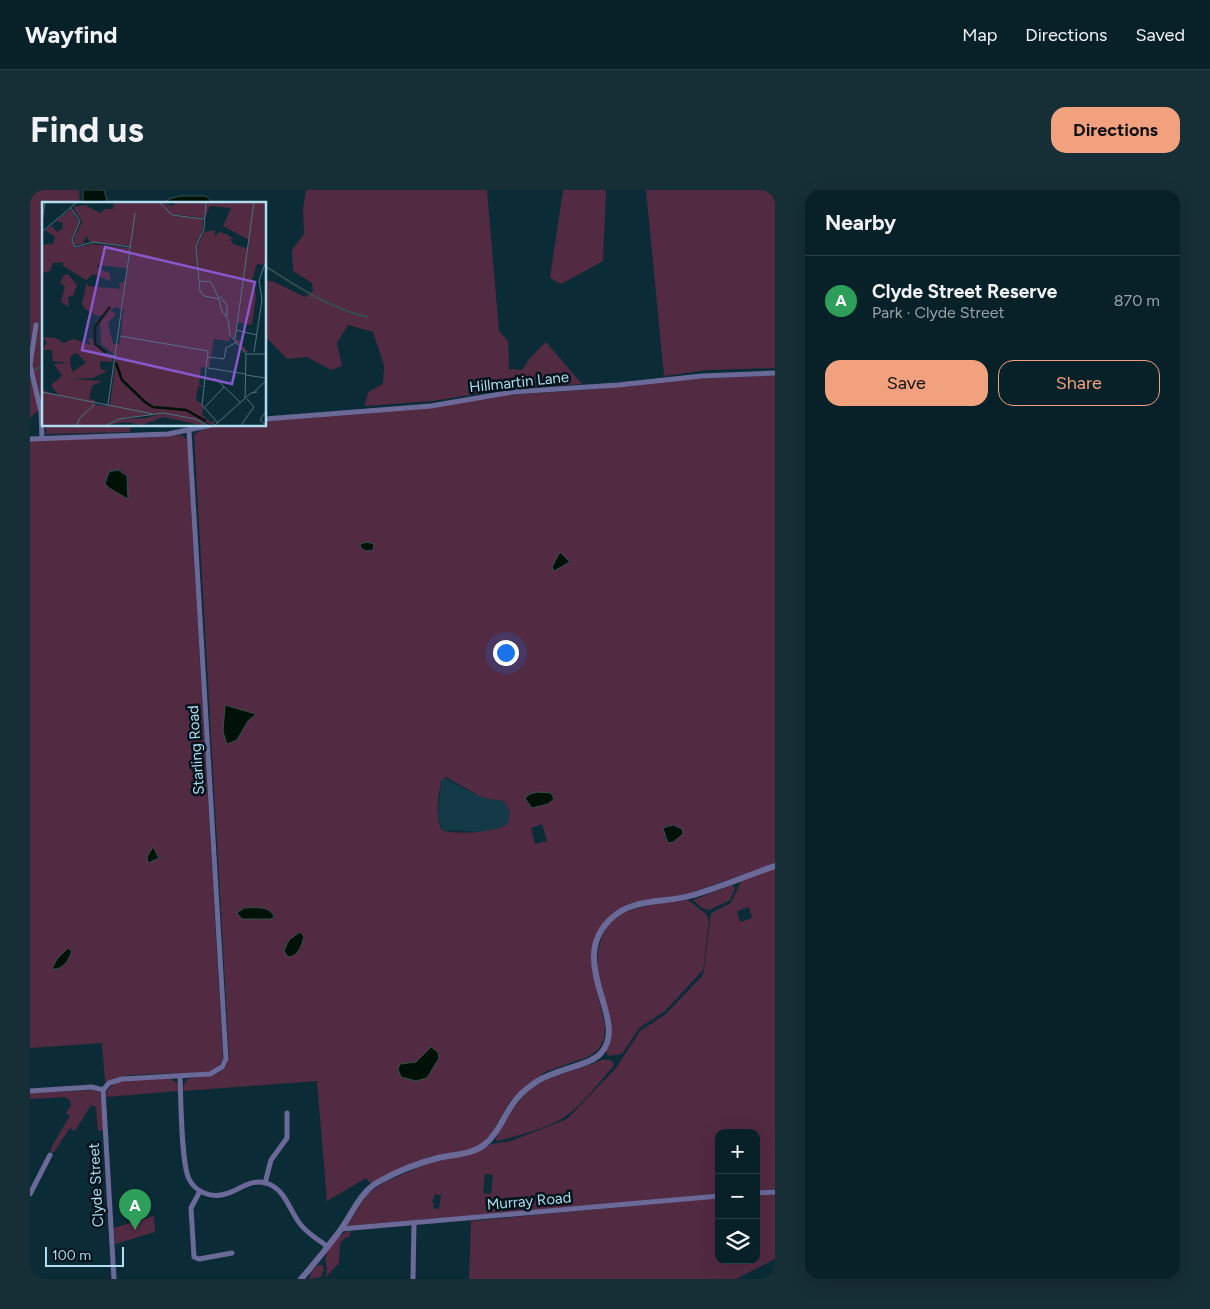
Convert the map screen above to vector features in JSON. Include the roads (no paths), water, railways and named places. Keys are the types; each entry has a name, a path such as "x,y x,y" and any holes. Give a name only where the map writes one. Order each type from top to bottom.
{"street":[{"path":"36,325 30,365 41,412 42,438"},
{"name":"Hillmartin Lane","path":"266,419 431,406 512,392 610,386 696,376 775,373"},
{"path":"30,439 156,434 188,431 208,426"},
{"name":"Starling Road","path":"180,1077 210,1074 222,1067 226,1059 227,1050 188,431"},
{"path":"301,1279 328,1247 360,1199 374,1185 428,1161 478,1149 490,1140 512,1104 531,1085 552,1072 589,1061 601,1053 607,1044 609,1030 595,974 594,955 600,933 613,916 633,906 694,895 775,866"},
{"path":"30,1091 92,1087 103,1090 108,1083 122,1079 180,1077 186,1169 192,1183 200,1191 212,1195 220,1195 250,1183 265,1183 279,1191 303,1228 328,1247"},
{"name":"Clyde Street","path":"103,1090 114,1279"},
{"path":"265,1183 271,1160 287,1138 287,1113"},
{"path":"30,1194 50,1155"},
{"path":"194,1257 191,1208 200,1191"},
{"path":"760,1193 775,1192"},
{"name":"Murray Road","path":"341,1229 715,1196"},
{"path":"413,1279 414,1223"},
{"path":"194,1257 199,1259 232,1253"},
{"path":"189,1261 194,1257"}],"waterway":[{"path":"266,267 327,302 367,317"},
{"path":"35,370 42,366"}],"place":[{"name":"Clyde Street Reserve","path":"135,1230"}]}
